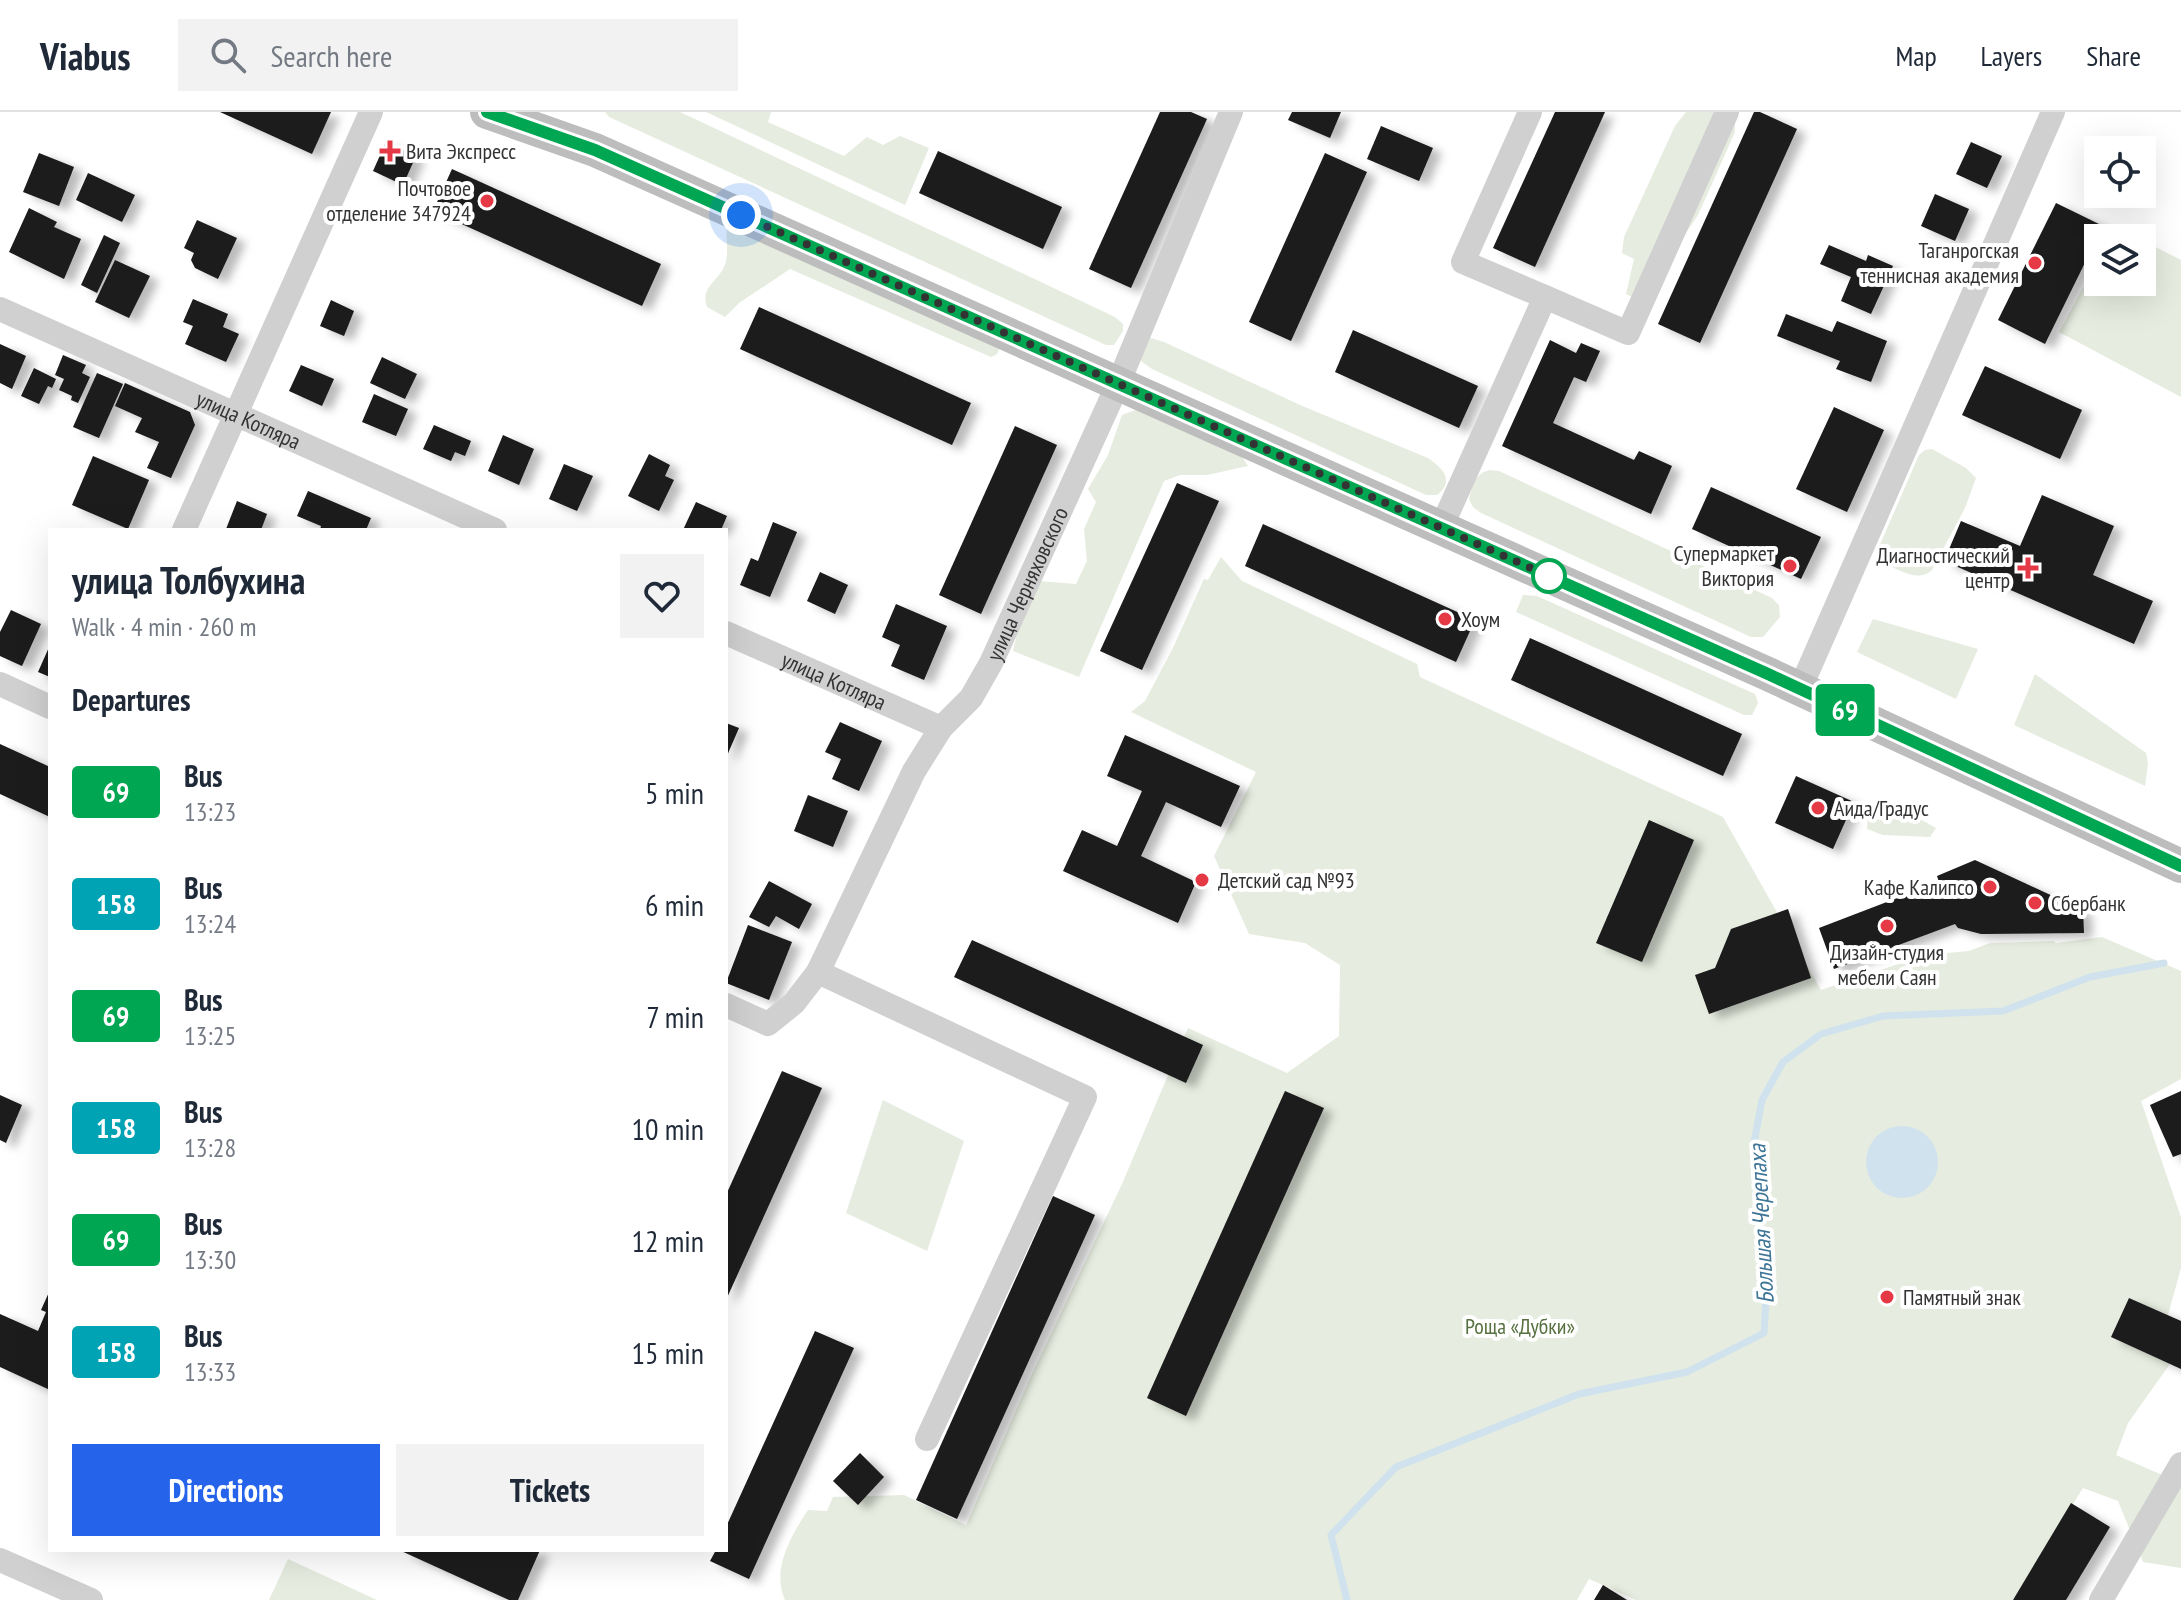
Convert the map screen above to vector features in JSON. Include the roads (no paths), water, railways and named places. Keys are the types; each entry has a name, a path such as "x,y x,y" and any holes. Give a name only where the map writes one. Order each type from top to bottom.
{"main road":[{"path":"487,112 595,150 1800,689 2181,866"},
{"path":"539,112 595,150"}],"street":[{"path":"185,528 371,112"},
{"name":"улица Черняховского","path":"728,1006 768,1024 794,1003 818,972 914,771 941,728 971,698 991,663 1118,384 1231,112"},
{"path":"1530,112 1463,262 1628,333 1727,112"},
{"path":"1800,689 2053,112"},
{"path":"1441,528 1545,297"},
{"name":"улица Котляра","path":"0,309 491,528"},
{"name":"улица Котляра","path":"728,634 941,728"},
{"path":"0,684 48,706"},
{"path":"818,972 1085,1097 927,1439"},
{"path":"2101,1600 2181,1464"},
{"path":"0,1560 91,1600"}],"water":[{"path":"1902,1126 1928,1136 1938,1162 1928,1188 1902,1198 1876,1188 1866,1162 1876,1136"}],"waterway":[{"name":"Большая Черепаха","path":"1347,1600 1331,1535 1396,1467 1579,1394 1687,1372 1764,1333 1767,1283 1754,1143 1762,1100 1783,1062 1821,1034 1883,1016 2003,1011 2090,977 2164,963"}],"place":[{"name":"Вита Экспресс","path":"390,151"},
{"name":"Почтовое отделение 347924","path":"487,201"},
{"name":"Таганрогская теннисная академия","path":"2035,263"},
{"name":"Супермаркет Виктория","path":"1790,566"},
{"name":"Диагностический центр","path":"2028,568"},
{"name":"Хоум","path":"1445,619"},
{"name":"Аида/Градус","path":"1818,808"},
{"name":"Детский сад №93","path":"1202,880"},
{"name":"Кафе Калипсо","path":"1990,887"},
{"name":"Сбербанк","path":"2035,903"},
{"name":"Дизайн-студия мебели Саян","path":"1887,926"},
{"name":"Памятный знак","path":"1887,1297"}],"park label":[{"name":"Роща «Дубки»","path":"1520,1326"}]}
